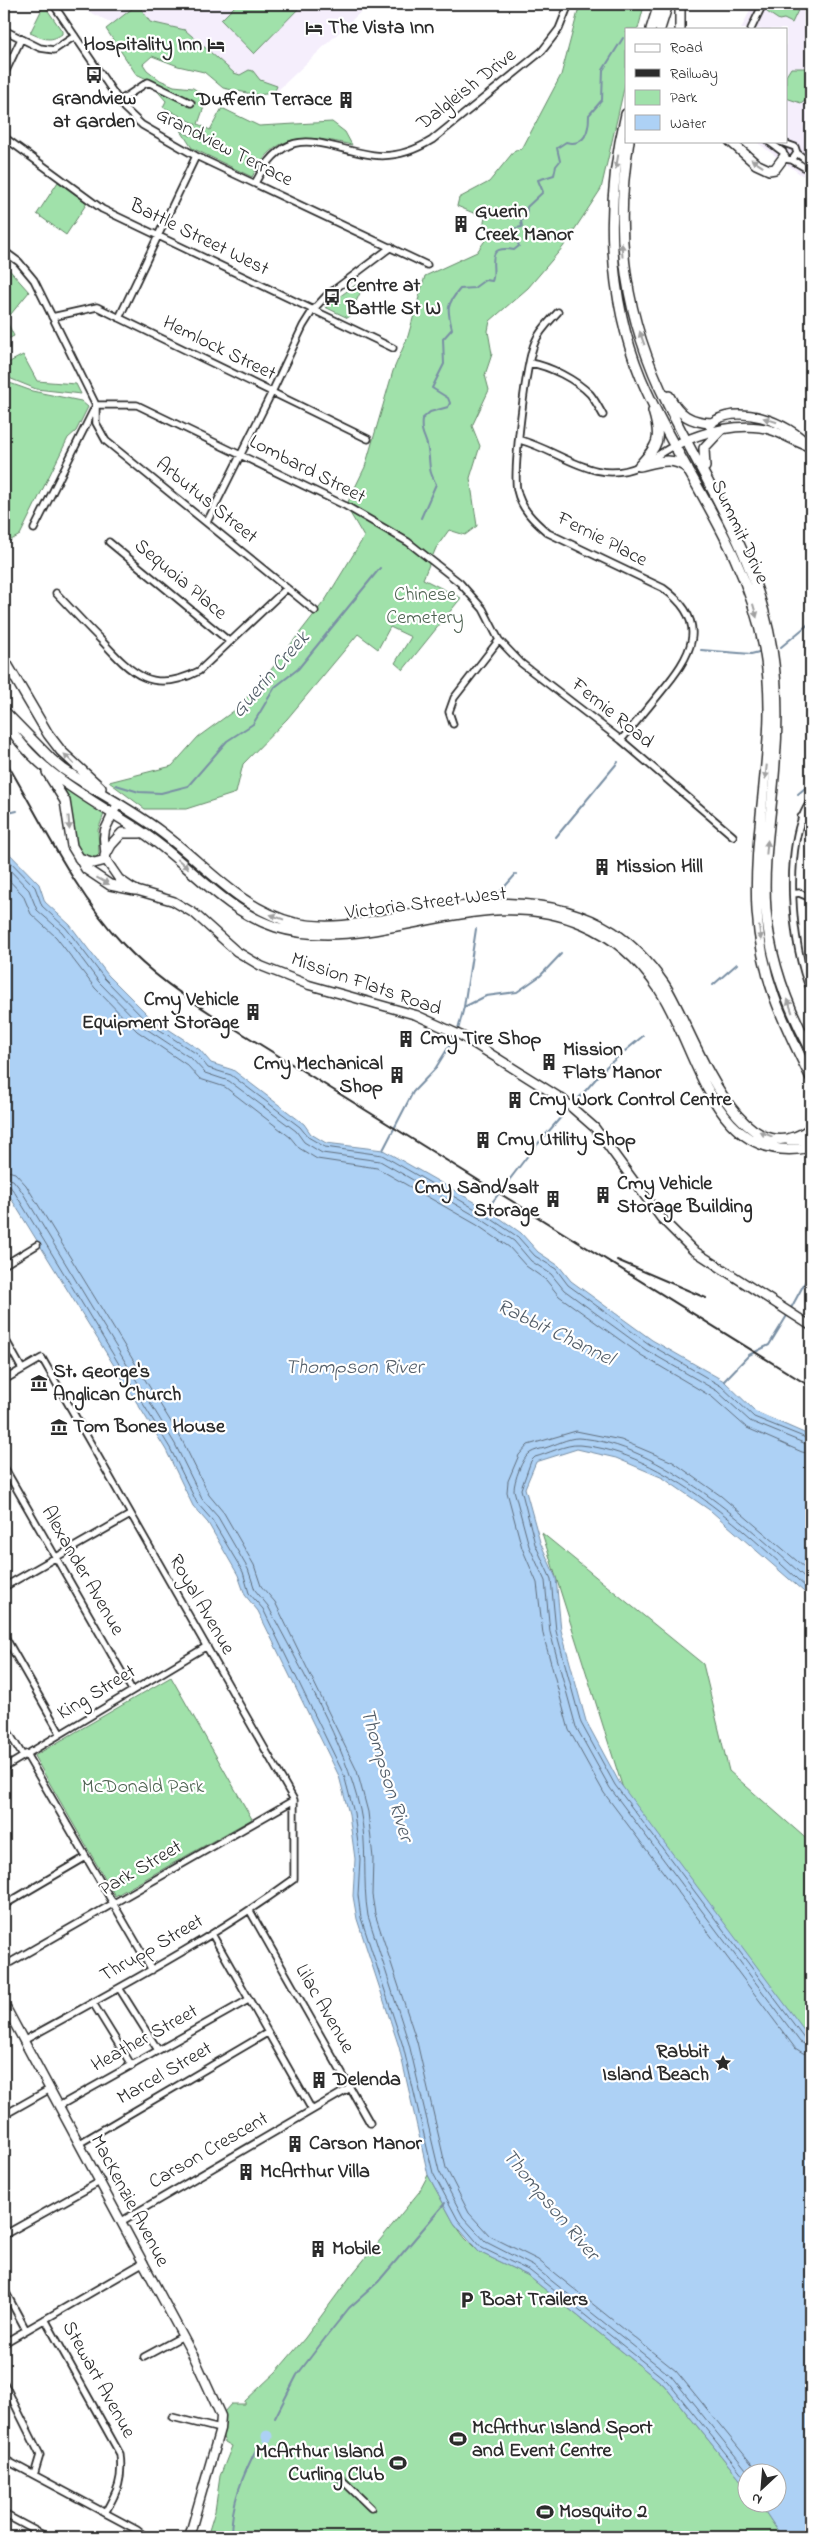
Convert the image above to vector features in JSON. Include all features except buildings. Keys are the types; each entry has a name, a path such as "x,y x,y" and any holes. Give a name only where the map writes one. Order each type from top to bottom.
{"main road":[{"path":"652,28 659,4"},
{"path":"660,28 668,4"},
{"path":"680,4 680,28"},
{"name":"Summit Drive","path":"625,120 614,188 614,260 619,300 641,379 735,555 749,588 764,651 769,728 758,853 757,912 761,946 771,990 782,1020 803,1061"},
{"name":"Summit Drive","path":"629,142 621,196 623,259 629,298 656,377 686,440 744,550 767,623 777,690 777,728 765,876 766,912 774,959 793,1014 811,1050"},
{"path":"731,142 764,168 775,169 786,157"},
{"path":"656,377 684,417 692,421 712,423"},
{"path":"639,466 656,447 659,438 658,428 641,379"},
{"path":"706,475 703,456 704,448 720,431"},
{"path":"639,466 663,460 673,461 691,471"},
{"path":"4,659 31,709 61,752 118,803"},
{"name":"Victoria Street West","path":"4,711 51,759 172,839 241,898 267,913 295,922 337,926 501,902 553,907 588,919 627,943 653,969 677,1006 713,1080 734,1113 758,1131 799,1141 811,1139"},
{"name":"Victoria Street West","path":"4,718 15,736 41,764 145,834 235,908 262,922 292,931 336,934 502,910 544,913 585,925 623,949 659,990 671,1010 705,1087 727,1120 744,1135 764,1144 787,1149 811,1147"},
{"path":"41,764 61,791 65,801 70,837 86,869 103,882 123,889 136,890"},
{"path":"79,858 94,863 106,858 111,845 122,833 132,831 145,834"},
{"path":"803,1061 811,1070"},
{"path":"803,1061 811,1078"},
{"path":"786,1139 811,1128"}],"street":[{"name":"Grandview Terrace","path":"53,4 119,100 142,126 196,156 428,265"},
{"name":"Dalgleish Drive","path":"255,183 263,168 276,153 289,146 306,141 316,141 374,155 395,155 415,150 432,140 542,51 559,29 569,4"},
{"path":"751,28 763,4"},
{"path":"4,30 40,48 54,50 75,36"},
{"path":"4,75 22,39"},
{"path":"119,100 148,82 191,103"},
{"name":"Battle Street West","path":"4,137 102,209 393,348"},
{"path":"769,142 786,157 811,172"},
{"path":"780,142 795,148 797,153 811,164"},
{"path":"786,157 788,146"},
{"path":"786,157 797,153"},
{"path":"119,318 196,156"},
{"path":"207,522 303,326 313,310 326,296 391,247"},
{"name":"Arbutus Street","path":"4,251 19,262 34,280 96,405 96,422 106,442 316,611"},
{"name":"Hemlock Street","path":"52,317 97,307 368,439"},
{"name":"Fernie Place","path":"558,312 542,329 534,344 530,363 515,471 517,491 523,506 533,520 548,532 663,588 680,603 691,624 692,637 687,658 620,740"},
{"path":"530,363 539,365 578,384 591,396 603,414"},
{"path":"34,529 96,405"},
{"name":"Lombard Street","path":"96,405 137,405 346,506 408,542 460,583 483,609"},
{"path":"520,440 539,445 602,474 618,473 639,466 676,444 700,433 712,423 740,416 770,420 790,429 811,448"},
{"path":"700,433 738,427 760,428 811,448"},
{"name":"Sequoia Place","path":"109,542 230,642"},
{"path":"56,593 127,668 157,681 186,678 199,671 287,588"},
{"name":"Fernie Road","path":"483,609 499,640 521,663 620,740 733,836"},
{"path":"453,724 449,712 454,698 499,640"},
{"path":"811,801 801,817 795,841 793,894 796,931 811,991"},
{"path":"106,858 104,838 118,803"},
{"path":"801,817 811,826"},
{"name":"Mission Flats Road","path":"106,858 119,879 136,890 173,901 187,910 236,951 261,966 309,985 416,1015 462,1036 562,1099 595,1128 661,1218 693,1250 811,1326"},
{"path":"793,894 799,893 811,898"},
{"path":"4,1264 37,1245"},
{"path":"4,1337 22,1369 4,1380"},
{"name":"Royal Avenue","path":"22,1369 42,1358 294,1800 294,1879"},
{"name":"Alexander Avenue","path":"4,1467 132,1690"},
{"path":"4,1588 130,1515"},
{"path":"4,1635 60,1734"},
{"name":"King Street","path":"4,1768 207,1646"},
{"path":"4,1725 86,1857 152,1970"},
{"name":"Park Street","path":"4,1966 294,1800"},
{"path":"4,1906 86,1857"},
{"name":"Thrupp Street","path":"23,2040 152,1970 250,1911 294,1879"},
{"name":"Lilac Avenue","path":"250,1911 370,2124"},
{"path":"212,1934 312,2110"},
{"path":"119,1988 158,2050"},
{"name":"Heather Street","path":"59,2106 248,2000"},
{"path":"93,2003 132,2066"},
{"name":"MacKenzie Avenue","path":"4,2004 183,2336 221,2416 220,2429"},
{"name":"Marcel Street","path":"80,2143 267,2033"},
{"name":"Carson Crescent","path":"122,2221 350,2088"},
{"path":"4,2116 50,2089"},
{"path":"4,2235 101,2181"},
{"path":"4,2343 144,2262"},
{"name":"Stewart Avenue","path":"4,2289 26,2330"},
{"name":"Stewart Avenue","path":"46,2319 120,2454 122,2472 120,2485 105,2513"},
{"path":"144,2357 183,2336"},
{"path":"4,2384 40,2455 34,2475"},
{"path":"172,2417 220,2429 189,2537"},
{"path":"4,2459 137,2530 146,2537"},
{"path":"338,2476 371,2508"},
{"path":"4,2514 48,2537"}],"shaded area":[{"path":"74,4 237,4 221,20 300,4 369,4 277,91 247,76 240,88"},
{"path":"753,4 811,4 811,182 756,142 788,142 788,28 741,28"}],"green space":[{"path":"138,4 150,22 185,30 234,73 240,75 249,70 253,71 260,80 277,86 274,93 257,95 223,88 204,72 178,66 152,56 143,64 147,70 160,80 174,86 193,88 204,95 204,107 198,124 210,130 222,108 259,126 332,122 345,132 352,145 320,139 294,140 282,144 272,151 252,177 192,148 181,131 191,136 196,124 163,107 166,101 147,79 136,74 106,29"},
{"path":"237,4 303,4 254,54 221,20"},
{"name":"Chinese Cemetery","path":"580,4 631,4 644,6 638,28 625,28 625,84 601,189 563,247 528,288 490,321 488,331 492,354 485,375 489,390 472,426 480,446 470,478 477,526 465,535 449,530 436,548 423,579 461,598 403,670 395,663 411,637 390,627 378,649 358,634 287,719 243,764 236,793 186,809 145,809 109,782 172,766 198,737 235,710 263,680 326,599 364,537 346,506 365,467 393,371 408,336 425,276 477,252 493,229 483,226 485,218 457,206 459,198 489,182 515,150 522,149 561,75"},
{"path":"768,4 801,4 792,23 784,19 779,20 767,12"},
{"path":"44,5 62,31 62,34 58,37 46,39 30,33"},
{"path":"791,68 811,68 811,99 801,103 788,99 788,73"},
{"path":"58,182 87,203 66,235 37,214"},
{"path":"5,265 29,292 6,320 14,336 4,341"},
{"path":"357,284 363,287 348,318 325,307"},
{"path":"23,355 37,381 76,384 81,394 36,389 4,376 4,365"},
{"path":"4,381 32,391 81,401 88,407 76,431 68,438 20,535 4,544"},
{"path":"63,787 104,814 98,830 99,854 93,860 81,855 75,844 72,813"},
{"path":"542,1533 703,1664 729,1771 811,1843 811,2082 656,1893"},
{"name":"McDonald Park","path":"171,1677 252,1819 115,1896 34,1756"},
{"path":"428,2175 454,2223 479,2252 527,2275 664,2385 738,2477 738,2514 767,2514 782,2537 207,2537 215,2511 220,2476 232,2446 225,2442 216,2421 231,2404 245,2404 245,2401 276,2372 305,2338 350,2277 419,2192"}],"water":[{"name":"Thompson River","path":"4,848 39,884 45,902 70,925 108,975 150,1017 200,1050 211,1063 233,1070 304,1124 311,1134 326,1143 383,1150 487,1209 521,1233 538,1252 559,1266 571,1281 652,1340 724,1381 756,1412 811,1436 811,1598 711,1511 663,1478 616,1458 577,1449 536,1462 525,1488 540,1542 556,1578 561,1630 586,1721 619,1782 811,2039 811,2537 782,2537 767,2514 788,2514 788,2464 738,2464 738,2477 664,2385 527,2275 479,2252 454,2223 428,2175 399,2047 357,1919 353,1896 355,1859 349,1814 339,1776 258,1611 245,1595 238,1575 208,1523 193,1506 166,1450 4,1187"}],"waterway":[{"name":"Guerin Creek","path":"421,518 436,484 430,470 427,446 422,429 422,419 430,412 448,407 450,403 448,398 432,388 444,364 443,339 452,329 449,317 450,303 460,289 474,288 485,280 492,281 493,258 498,250 514,250 519,246 514,233 516,228 522,227 521,221 526,217 527,207 543,192 538,180 554,175 556,166 560,161 557,148 566,142 578,142 585,136 589,115 602,100 603,70 623,38"},
{"name":"Guerin Creek","path":"116,785 139,792 161,793 188,786 227,741 253,724 275,687 298,669 380,568"},
{"path":"781,647 811,622"},
{"path":"701,650 751,654 759,652"},
{"path":"556,837 618,762"},
{"path":"798,794 811,783"},
{"name":"Guerin Creek","path":"4,814 17,811"},
{"path":"500,892 516,874"},
{"path":"458,1030 464,1007 476,929"},
{"path":"464,1007 486,996 517,992 540,976 561,954"},
{"path":"713,985 737,964"},
{"path":"383,1150 413,1092 435,1069 456,1035"},
{"path":"572,1106 607,1066 643,1036"},
{"path":"487,1209 529,1154 568,1109"},
{"path":"790,1310 811,1271"},
{"path":"724,1381 749,1355 769,1345 788,1314"},
{"path":"275,2418 297,2375 326,2337 349,2308 378,2282 445,2203"},
{"path":"231,2537 233,2512 239,2489 259,2444"}],"railway":[{"path":"4,758 73,878 89,901 123,944 144,965 167,983 216,1017 811,1387"},
{"path":"617,1260 706,1298"}],"place":[{"name":"The Vista Inn","path":"314,28"},
{"name":"Hospitality Inn","path":"216,45"},
{"name":"Grandview at Garden","path":"94,75"},
{"name":"Dufferin Terrace","path":"346,100"},
{"name":"Guerin Creek Manor","path":"461,224"},
{"name":"Centre at Battle St W","path":"332,297"},
{"name":"Mission Hill","path":"602,867"},
{"name":"Cmy Vehicle Equipment Storage","path":"253,1012"},
{"name":"Cmy Tire Shop","path":"406,1039"},
{"name":"Mission Flats Manor","path":"549,1062"},
{"name":"Cmy Mechanical Shop","path":"397,1075"},
{"name":"Cmy Work Control Centre","path":"515,1100"},
{"name":"Cmy Utility Shop","path":"483,1140"},
{"name":"Cmy Vehicle Storage Building","path":"603,1195"},
{"name":"Cmy Sand/salt Storage","path":"553,1199"},
{"name":"St. George's Anglican Church","path":"39,1383"},
{"name":"Tom Bones House","path":"59,1427"},
{"name":"Rabbit Island Beach","path":"723,2063"},
{"name":"Delenda","path":"319,2080"},
{"name":"Carson Manor","path":"295,2144"},
{"name":"McArthur Villa","path":"246,2172"},
{"name":"Mobile","path":"318,2249"},
{"name":"Boat Trailers","path":"467,2300"},
{"name":"McArthur Island Sport and Event Centre","path":"458,2439"},
{"name":"McArthur Island Curling Club","path":"398,2463"},
{"name":"Mosquito 2","path":"545,2512"}],"water label":[{"name":"Rabbit Channel","path":"555,1333"}]}
